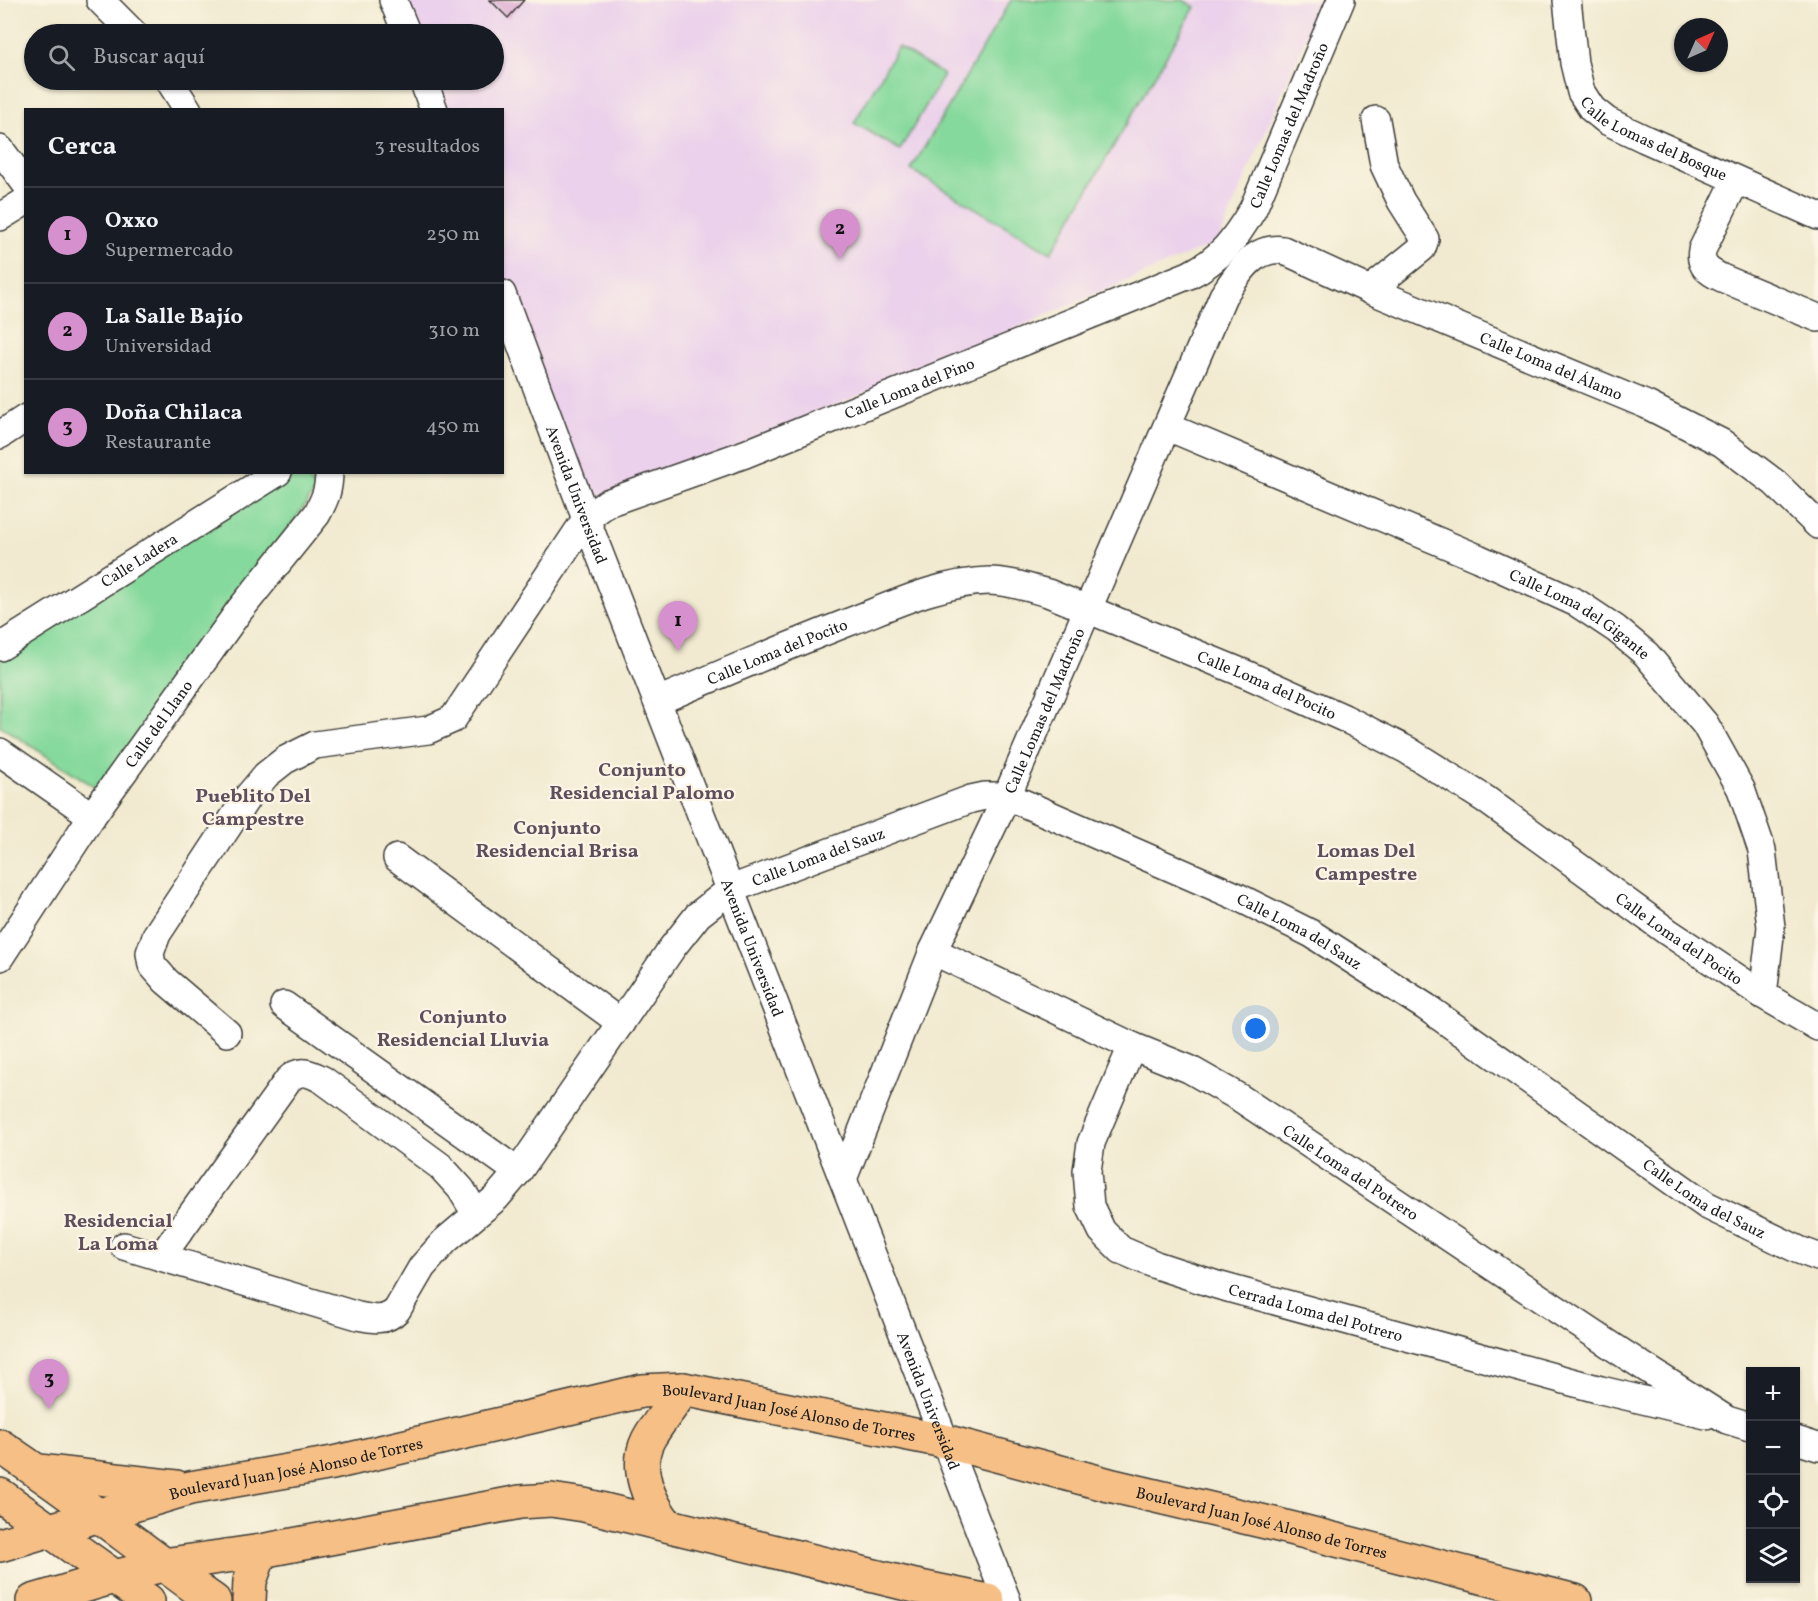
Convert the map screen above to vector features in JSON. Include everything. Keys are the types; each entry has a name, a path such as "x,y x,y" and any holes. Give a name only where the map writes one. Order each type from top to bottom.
{"main road":[{"name":"Boulevard Juan José Alonso de Torres","path":"0,1545 190,1488 333,1463 642,1391 683,1389 944,1441 1109,1485 1274,1524 1575,1601"},
{"path":"666,1524 654,1507 647,1488 643,1455 648,1440 683,1389"},
{"path":"0,1446 39,1471 214,1601"},
{"path":"39,1471 190,1488"},
{"path":"0,1495 148,1601"},
{"path":"33,1601 164,1565 261,1551 520,1502 552,1500 584,1505 915,1586 988,1601"},
{"path":"249,1601 250,1581 261,1551"}],"street":[{"path":"100,0 124,24"},
{"path":"393,0 403,24"},
{"name":"Calle Lomas del Madroño","path":"1228,246 1239,233 1253,209 1341,0"},
{"name":"Calle Lomas del Bosque","path":"1567,0 1574,63 1581,92 1592,108 1607,121 1818,216"},
{"path":"175,90 187,108"},
{"path":"427,90 433,108"},
{"path":"1370,290 1422,248 1425,238 1401,201 1384,165 1376,120"},
{"path":"0,149 24,181"},
{"path":"1736,180 1702,250 1703,265 1710,272 1722,278 1818,318"},
{"path":"0,217 24,202"},
{"name":"Calle Loma del Pino","path":"586,519 607,503 745,454 1189,276 1209,265 1228,246"},
{"name":"Calle Loma del Álamo","path":"1262,251 1283,250 1370,290 1637,400 1722,443 1775,483 1818,525"},
{"name":"Calle Lomas del Madroño","path":"843,1179 933,951 1007,796 1223,296 1237,274 1262,251"},
{"name":"Avenida Universidad","path":"504,299 586,519 1007,1601"},
{"path":"0,435 24,419"},
{"name":"Calle Loma del Gigante","path":"1168,427 1577,603 1616,629 1646,654 1705,724 1741,789 1762,850 1771,927 1763,995"},
{"name":"Calle Ladera","path":"0,647 275,474"},
{"name":"Calle del Llano","path":"0,957 92,816 238,611 317,514 328,486 343,474"},
{"path":"227,1033 166,981 152,965 150,952 157,934 246,799 266,775 285,759 315,745 428,730 453,719 586,519"},
{"name":"Calle Loma del Pocito","path":"658,701 758,658 909,598 960,584 990,581 1016,584 1048,593 1259,680 1344,718 1407,750 1485,799 1668,932 1763,995 1818,1027"},
{"path":"0,752 92,816"},
{"name":"Calle Loma del Sauz","path":"124,1246 358,1316 384,1318 392,1316 422,1267 445,1241 496,1198 518,1172 672,948 698,915 731,889 971,799 985,796 1007,796 1238,897 1312,934 1426,1007 1706,1205 1818,1257"},
{"path":"397,858 621,1023"},
{"name":"Calle Loma del Potrero","path":"933,951 1132,1046 1189,1069 1240,1098 1621,1352 1739,1423"},
{"path":"284,1005 518,1172"},
{"name":"Cerrada Loma del Potrero","path":"1132,1046 1091,1143 1087,1171 1090,1206 1102,1231 1121,1250 1156,1265 1217,1285 1601,1390 1739,1423"},
{"path":"161,1257 288,1080 299,1072 311,1073 324,1080 440,1166 461,1189 476,1214"},
{"path":"1601,1390 1616,1374 1620,1365 1621,1352"},
{"path":"1800,1441 1818,1447"}],"shaded area":[{"path":"400,0 1322,0 1218,242 588,511 504,279 504,108 442,108 435,90 504,90 504,24 410,24"}],"green space":[{"path":"1011,0 1183,0 1195,7 1051,253 911,170"},
{"path":"898,47 944,75 900,150 854,123"},
{"path":"290,474 306,474 316,490 101,791 0,726 0,656"}],"building":[{"path":"490,0 524,0 508,18"}],"place":[{"name":"La Salle Bajío","path":"840,259"},
{"name":"Oxxo","path":"678,651"},
{"name":"Doña Chilaca","path":"49,1409"}],"district":[{"name":"Conjunto Residencial Palomo","path":"642,780"},
{"name":"Pueblito Del Campestre","path":"253,806"},
{"name":"Conjunto Residencial Brisa","path":"557,838"},
{"name":"Lomas Del Campestre","path":"1366,862"},
{"name":"Conjunto Residencial Lluvia","path":"463,1028"},
{"name":"Residencial La Loma","path":"118,1232"}]}
